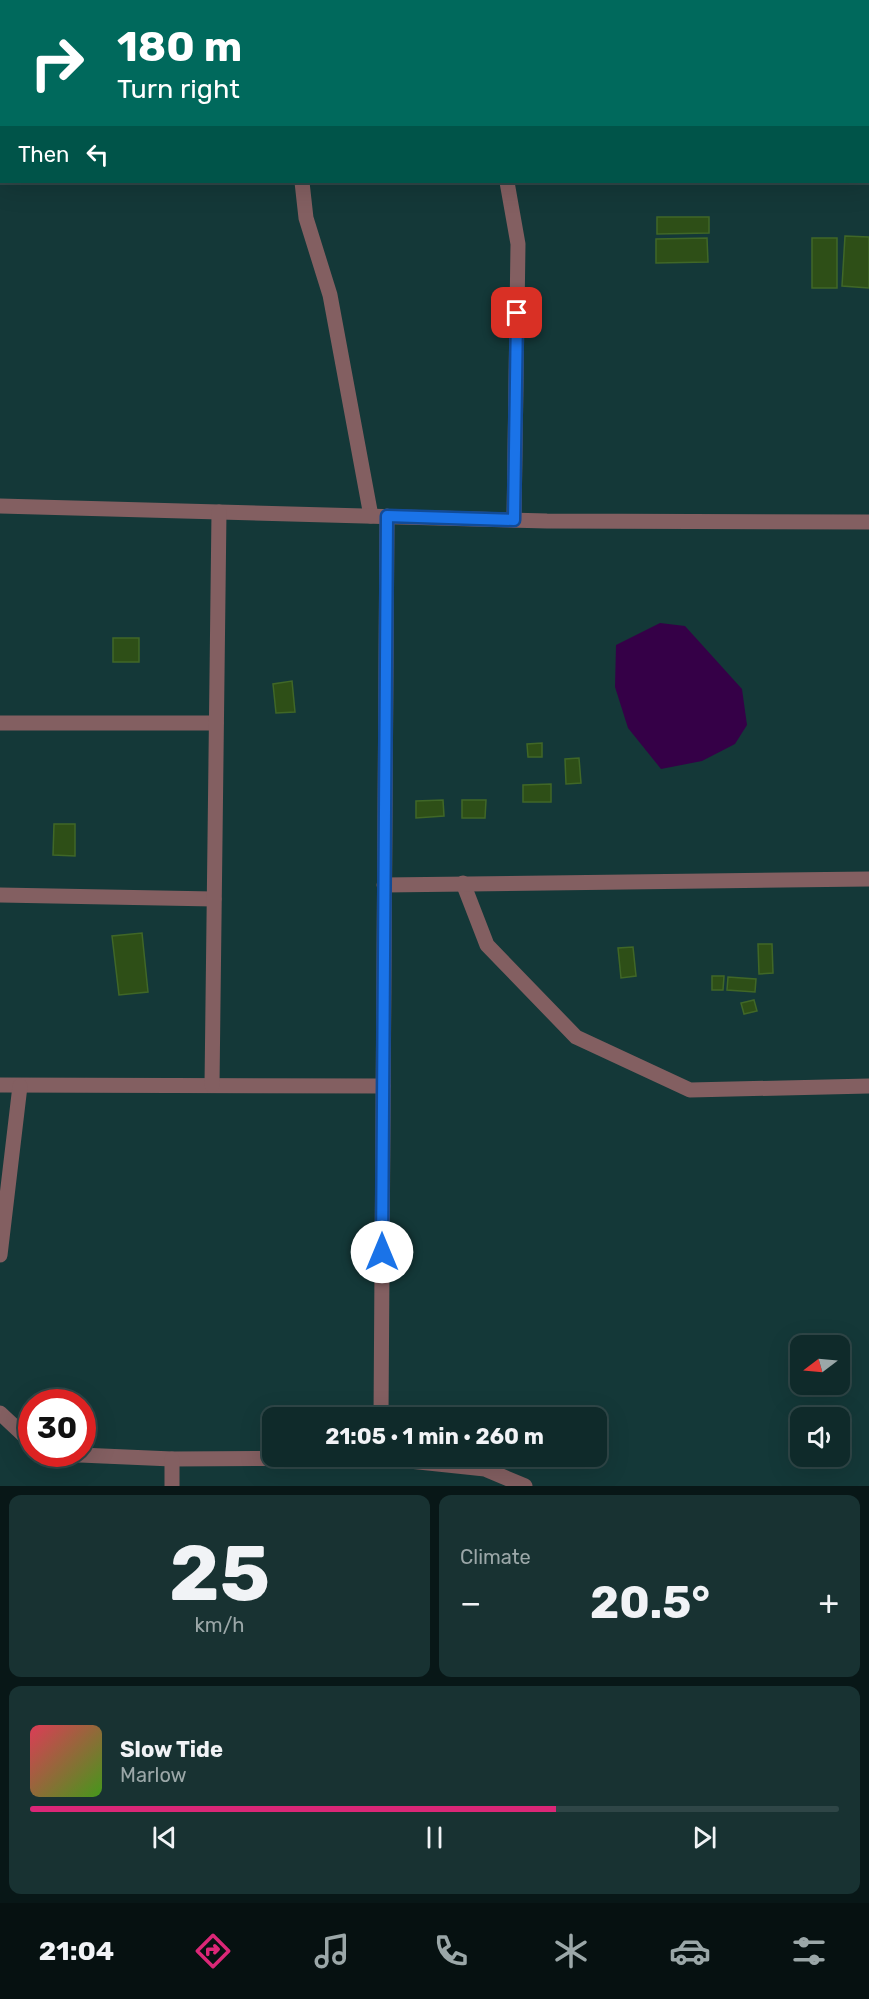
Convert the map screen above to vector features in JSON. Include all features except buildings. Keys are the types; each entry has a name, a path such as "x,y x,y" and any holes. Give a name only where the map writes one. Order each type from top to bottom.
{"street":[{"path":"302,183 306,218 330,296 371,516"},
{"path":"507,183 518,244 514,520"},
{"path":"0,506 514,520 869,522"},
{"path":"212,1085 219,512"},
{"path":"381,1407 387,516"},
{"path":"0,723 216,723"},
{"path":"384,885 869,879"},
{"path":"463,883 487,945 576,1037 690,1089 869,1086"},
{"path":"0,896 214,899"},
{"path":"0,1085 383,1086"},
{"path":"0,1255 20,1086"},
{"path":"0,1413 18,1430"},
{"path":"96,1456 172,1459 262,1458"},
{"path":"172,1459 172,1486"},
{"path":"468,1467 485,1469 525,1486"}],"shaded area":[{"path":"660,623 685,626 742,689 747,725 735,744 702,761 661,769 628,728 615,687 616,645"}],"route":[{"path":"382,1252 387,516 514,520 517,313"}]}
